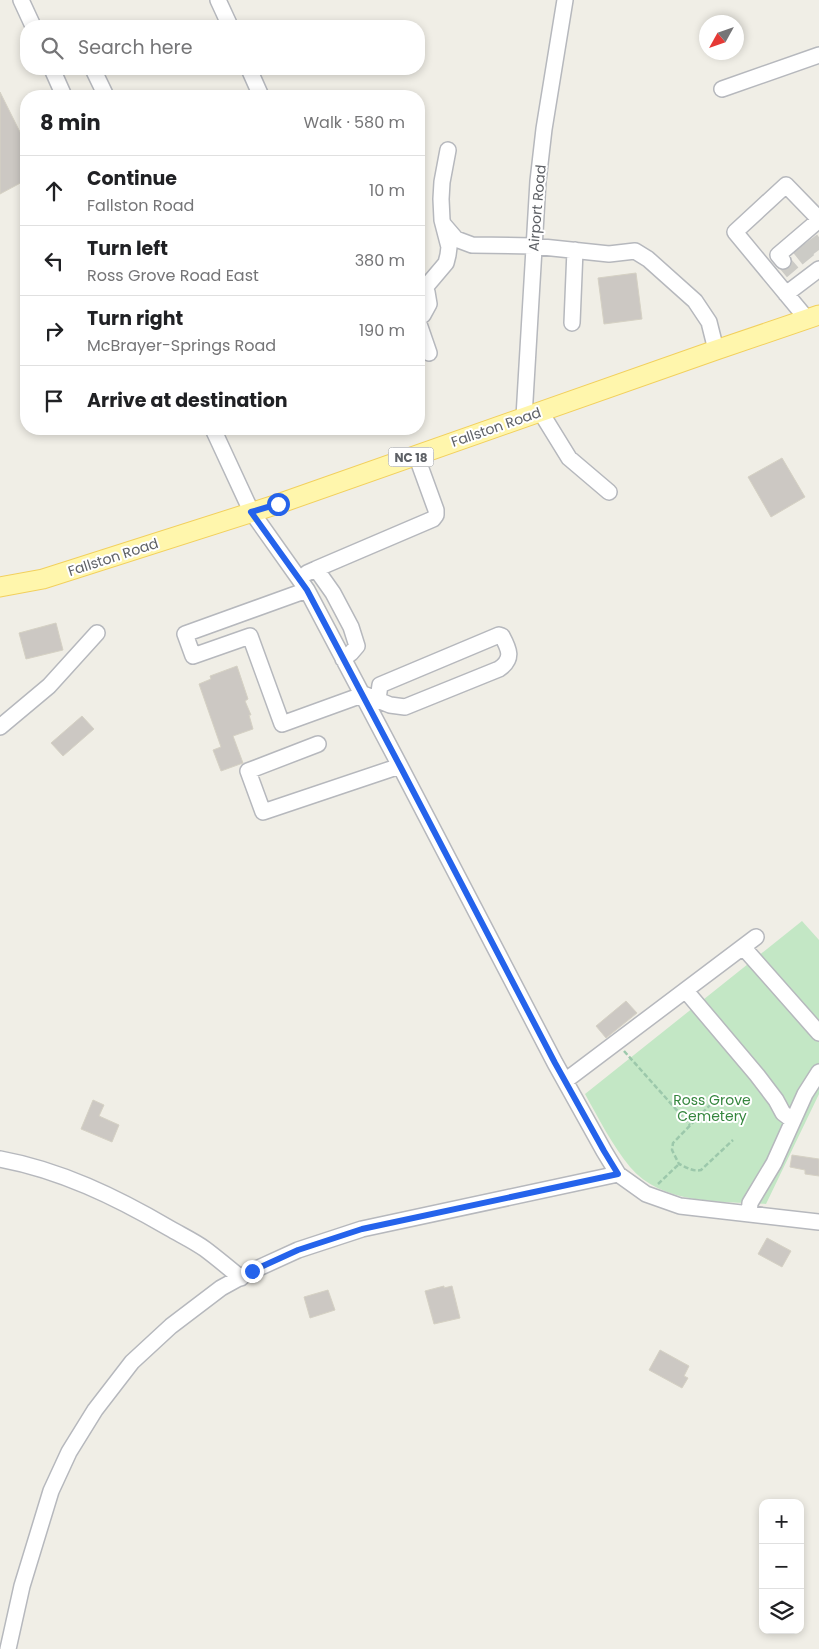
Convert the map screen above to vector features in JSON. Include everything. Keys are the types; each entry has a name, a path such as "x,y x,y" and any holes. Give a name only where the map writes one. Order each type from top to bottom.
{"main road":[{"name":"Fallston Road","path":"0,587 43,579 251,512 813,317"}],"street":[{"path":"21,0 30,20"},
{"path":"218,0 227,20"},
{"name":"Airport Road","path":"532,414 533,246 544,129 565,0"},
{"path":"722,89 819,55"},
{"path":"55,75 61,90"},
{"path":"96,75 103,90"},
{"path":"252,75 258,90"},
{"path":"446,263 449,247 440,199 448,150"},
{"path":"783,261 778,255 802,240 819,219 786,185 735,232 786,294 813,317"},
{"path":"444,225 456,239 472,245 533,246 609,254 635,251 648,259 695,301 709,322 716,350"},
{"path":"425,283 456,254 472,245"},
{"path":"572,323 575,250"},
{"path":"786,294 798,278 816,268"},
{"path":"425,292 429,298 429,304 425,311"},
{"path":"425,341 429,353"},
{"path":"532,414 569,458 609,492"},
{"path":"215,435 251,512 307,590 565,1081 618,1174 646,1194 680,1206 819,1222"},
{"path":"297,577 433,519 436,515 436,510 416,455"},
{"path":"316,569 351,627 356,646 344,659"},
{"path":"250,636 193,656 185,634 307,590"},
{"path":"242,614 282,724 362,694 379,692 499,635 502,636 508,646 510,656 506,665 405,707 390,705 379,692"},
{"path":"0,727 49,686 97,633"},
{"path":"318,744 248,770 263,812 400,766"},
{"path":"565,1081 756,937"},
{"path":"742,947 819,1033"},
{"path":"686,991 757,1076 776,1100 783,1113 792,1120"},
{"path":"749,1214 750,1203 774,1163 792,1120 819,1072"},
{"path":"0,1159 19,1162 54,1173 133,1207 204,1248 241,1278"},
{"path":"8,1649 22,1586 51,1491 69,1452 95,1410 132,1362 165,1332 221,1288 298,1250 362,1229 618,1174"}],"path":[{"path":"630,1058 690,1125"},
{"path":"711,1104 673,1143 672,1150 679,1164 697,1171 701,1170 733,1140"},
{"path":"655,1187 679,1164"}],"green space":[{"name":"Ross Grove Cemetery","path":"802,921 819,940 819,1094 766,1204 693,1199 675,1195 658,1188 643,1179 623,1159 585,1094"}],"building":[{"path":"0,92 20,132 20,183 0,194"},
{"path":"636,273 642,319 604,324 598,278"},
{"path":"782,458 805,497 771,517 748,477"},
{"path":"56,623 63,650 26,659 19,633"},
{"path":"237,666 248,699 245,701 251,715 249,715 253,729 233,736 243,763 221,771 213,750 221,747 199,684 211,679 210,676"},
{"path":"82,716 94,729 63,756 51,743"},
{"path":"626,1001 637,1013 606,1038 596,1026"},
{"path":"93,1100 104,1105 99,1116 119,1125 112,1142 81,1129"},
{"path":"792,1155 819,1159 819,1176 805,1174 805,1170 790,1167"},
{"path":"767,1238 791,1251 782,1267 758,1254"},
{"path":"444,1286 444,1288 452,1286 460,1318 434,1324 425,1291"},
{"path":"328,1290 335,1310 310,1318 304,1297"},
{"path":"660,1350 689,1366 684,1376 688,1378 682,1388 649,1370"}],"tunnel":[{"path":"811,239 819,250"},
{"path":"799,248 811,263"},
{"path":"783,261 794,274"}],"route":[{"path":"252,1271 298,1250 362,1229 618,1174 555,1063 307,590 251,512 278,504"}]}
